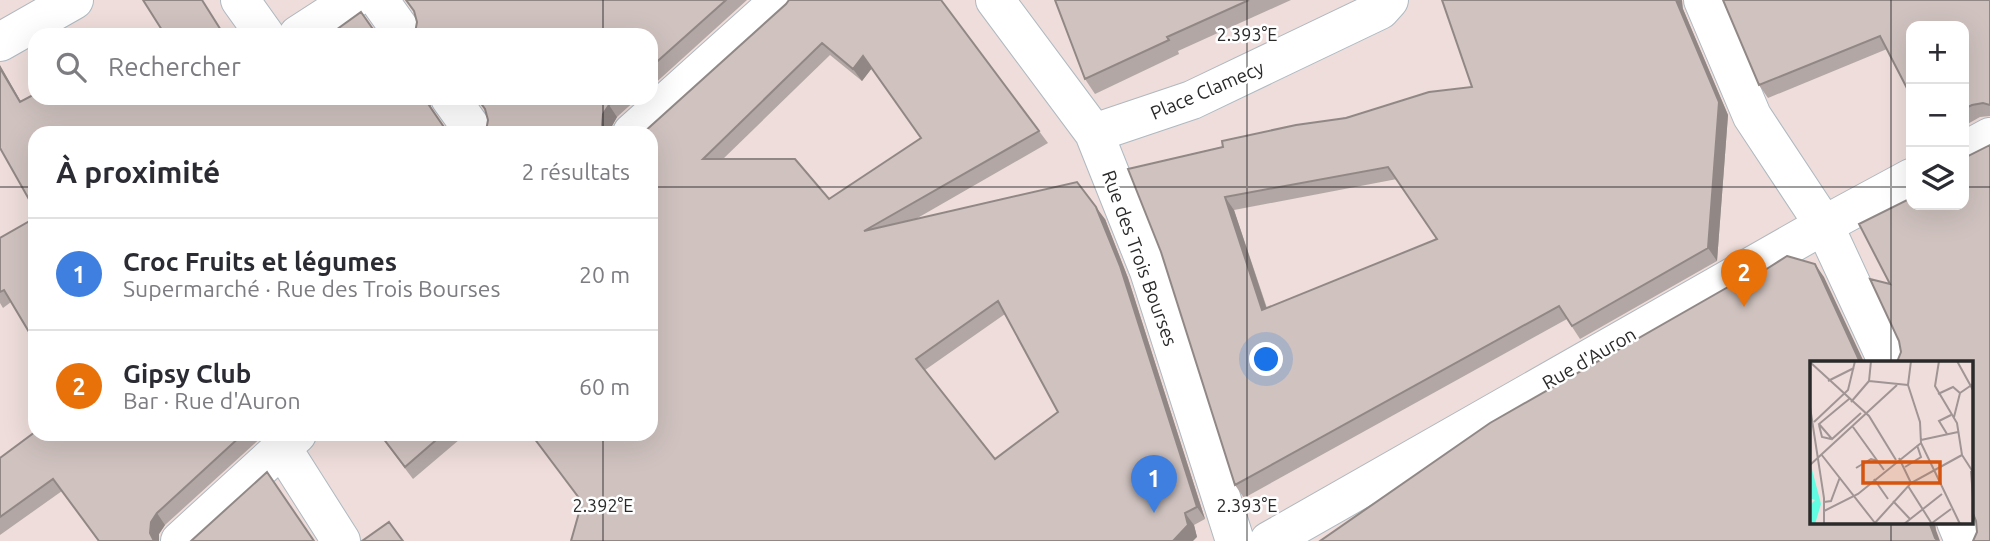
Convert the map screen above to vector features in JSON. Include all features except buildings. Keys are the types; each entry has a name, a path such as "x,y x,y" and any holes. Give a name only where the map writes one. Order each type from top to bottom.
{"street":[{"path":"0,42 74,0"},
{"path":"240,0 260,28"},
{"path":"309,28 352,0"},
{"path":"379,0 399,28"},
{"path":"640,126 779,0"},
{"name":"Rue des Trois Bourses","path":"995,0 1094,133 1149,271 1235,541"},
{"name":"Place Clamecy","path":"1094,133 1192,100 1380,10 1389,0"},
{"path":"1703,0 1752,116 1824,225 1888,361"},
{"path":"455,105 470,126"},
{"path":"1969,148 1990,137"},
{"name":"Rue d'Auron","path":"1269,541 1906,181"},
{"path":"180,541 289,441 341,541"},
{"path":"1957,524 1964,541"}],"place":[{"name":"Gipsy Club","path":"1744,307"},
{"name":"Croc Fruits et légumes","path":"1154,513"}]}
